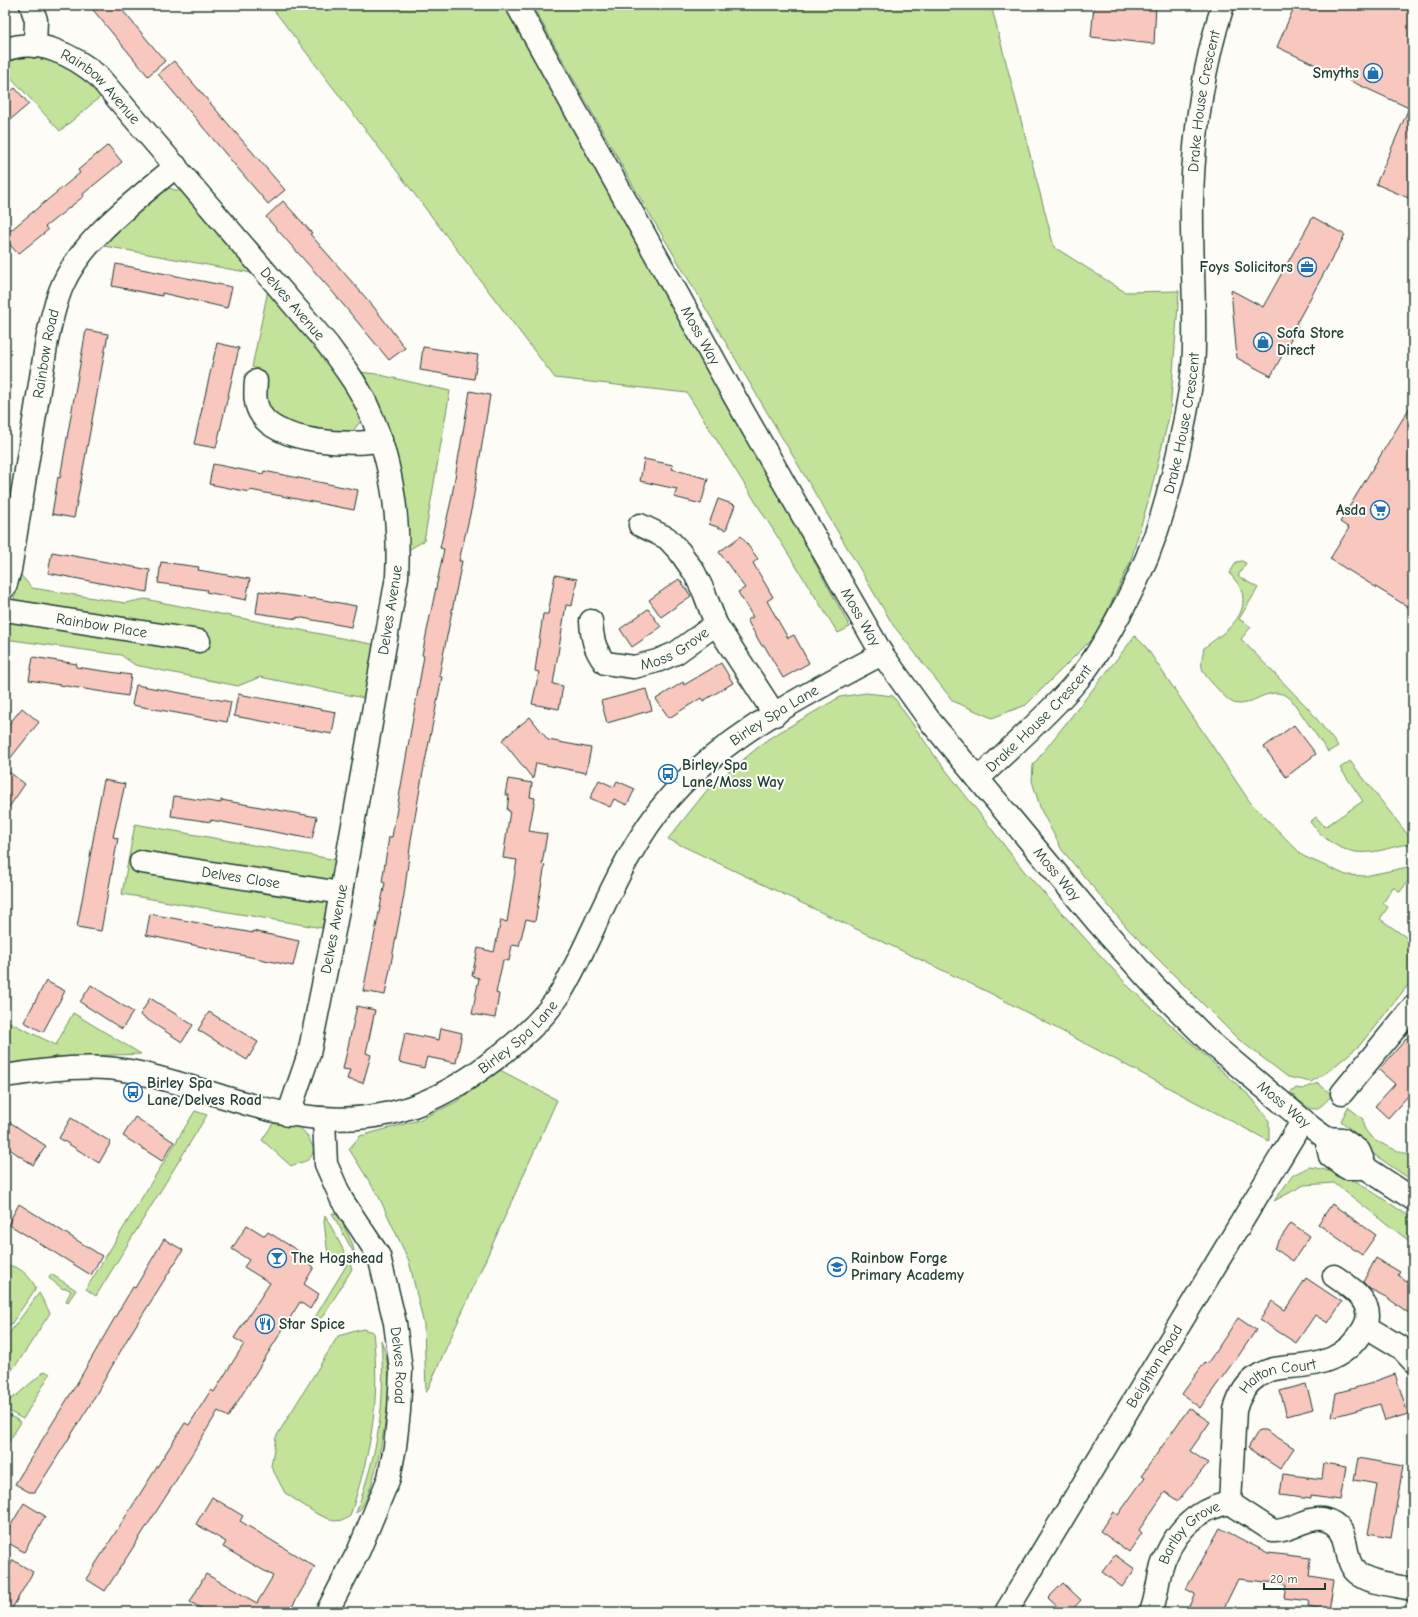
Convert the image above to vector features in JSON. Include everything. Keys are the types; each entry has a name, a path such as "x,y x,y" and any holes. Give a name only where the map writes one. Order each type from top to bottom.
{"street":[{"path":"32,5 36,20 35,46"},
{"name":"Moss Way","path":"517,5 733,394 882,654 930,721 1098,923 1155,987 1210,1042 1326,1138 1342,1139 1359,1151 1366,1168 1413,1199"},
{"name":"Drake House Crescent","path":"978,780 1078,681 1086,670 1098,653 1126,603 1146,563 1158,530 1169,493 1190,391 1194,347 1192,198 1195,148 1207,68 1223,5"},
{"name":"Rainbow Avenue","path":"5,50 24,45 35,46 58,51 82,62 98,76 176,166"},
{"name":"Delves Avenue","path":"176,166 328,345 355,384 369,409 381,440 392,489 398,532 399,545 397,577 341,894 309,1054 288,1115"},
{"name":"Rainbow Road","path":"5,587 10,570 47,340 54,306 72,267 92,240 176,166"},
{"path":"256,381 256,407 262,418 273,428 325,442 354,444 381,440"},
{"name":"Moss Grove","path":"640,525 667,538 680,552 694,572 704,592 716,624 775,715"},
{"name":"Rainbow Place","path":"5,610 199,641"},
{"name":"Moss Grove","path":"591,621 592,636 597,652 605,662 634,667 676,653 716,624"},
{"name":"Birley Spa Lane","path":"5,1076 84,1067 126,1070 177,1082 245,1104 288,1115 324,1120 359,1119 393,1113 426,1101 450,1090 475,1074 522,1037 558,998 578,963 594,927 634,847 651,820 671,796 691,776 727,746 837,677 882,654"},
{"name":"Delves Close","path":"141,862 341,894"},
{"path":"1342,1092 1413,1007"},
{"name":"Delves Road","path":"324,1120 326,1164 342,1200 379,1256 395,1323 401,1370 400,1411 389,1478 359,1550 327,1612"},
{"name":"Beighton Road","path":"1006,1612 1303,1120"},
{"path":"1334,1276 1353,1289 1364,1302 1368,1313 1365,1326 1400,1347 1413,1361"},
{"name":"Halton Court","path":"1230,1503 1235,1410 1239,1397 1247,1384 1271,1369 1313,1365 1336,1358 1348,1350 1365,1326"},
{"name":"Barlby Grove","path":"1151,1612 1164,1561 1174,1537 1187,1523 1203,1512 1216,1505 1230,1503 1273,1531 1282,1532 1315,1519 1323,1519 1334,1523 1341,1530 1347,1542 1349,1561 1356,1572 1373,1581 1413,1589"}],"green space":[{"path":"270,5 508,5 640,241 850,627 838,633 687,393 555,378"},
{"path":"532,5 991,5 1054,247 1125,292 1179,291 1170,413 1150,495 1130,563 1096,635 1026,705 992,718 953,701 893,625 639,196"},
{"path":"37,57 57,62 73,70 87,81 101,96 60,131 5,71 5,64 18,58"},
{"path":"169,188 182,192 251,273 99,245 158,192"},
{"path":"268,290 336,369 376,374 450,391 424,541 408,550 406,510 399,465 383,420 359,423 353,431 343,435 283,423 263,401 261,370 252,367"},
{"path":"1242,561 1246,563 1238,576 1258,588 1239,619 1251,627 1241,639 1308,708 1338,746 1328,752 1291,699 1283,694 1274,693 1244,704 1237,704 1230,701 1203,671 1202,660 1204,648 1227,630 1239,616 1242,608 1243,599 1241,589 1230,573 1236,562"},
{"path":"19,573 32,588 125,603 145,599 376,645 364,698 260,677 238,686 135,665 121,655 5,639 5,619 16,594"},
{"path":"1135,636 1146,647 1250,802 1303,856 1346,875 1365,876 1408,867 1413,868 1413,885 1408,881 1400,892 1393,887 1383,903 1388,907 1380,919 1413,942 1413,979 1360,1045 1330,1070 1311,1082 1288,1077 1238,1039 1128,929 1062,850 1041,810 1032,781 1033,765"},
{"path":"866,693 893,696 935,756 1024,871 1130,988 1252,1098 1269,1121 1269,1141 990,993 668,839 708,789 768,739 840,697"},
{"path":"1350,761 1408,835 1413,831 1413,844 1376,851 1352,851 1344,849 1329,841 1310,822 1316,817 1325,827 1363,801 1340,768"},
{"path":"135,824 337,860 322,928 122,894"},
{"path":"73,1013 141,1054 56,1057 5,1066 5,1020 56,1045"},
{"path":"500,1070 557,1100 426,1393 424,1325 409,1261 379,1197 349,1149 360,1136 419,1120 456,1102"},
{"path":"1318,1083 1332,1095 1320,1107 1315,1109 1307,1107 1290,1093 1296,1088 1302,1089"},
{"path":"1348,1107 1363,1119 1367,1133 1381,1143 1413,1157 1413,1181 1360,1145 1363,1140 1341,1121"},
{"path":"195,1111 207,1115 96,1296 86,1289"},
{"path":"274,1122 300,1128 314,1149 311,1157 306,1161 291,1166 262,1140"},
{"path":"1309,1167 1337,1174 1351,1180 1376,1194 1413,1219 1413,1244 1334,1183 1304,1185 1274,1201 1293,1175"},
{"path":"332,1213 338,1214 352,1243 356,1257"},
{"path":"325,1215 345,1253 339,1262 328,1255 324,1222"},
{"path":"349,1261 352,1269 323,1317 314,1319"},
{"path":"7,1266 12,1266 21,1270 28,1276 36,1288 5,1333 5,1269"},
{"path":"51,1274 76,1290 68,1302 66,1301 71,1291 66,1288 63,1289 49,1278"},
{"path":"39,1293 50,1313 21,1358 5,1379 5,1339"},
{"path":"363,1329 373,1332 375,1357 375,1403 369,1447 364,1470 350,1516 344,1520 334,1521 317,1514 285,1493 271,1466 276,1437 338,1336"},
{"path":"381,1340 389,1374 386,1413 379,1454 369,1492 363,1506 356,1513 370,1469 379,1428 382,1386"},
{"path":"45,1371 50,1374 23,1419 5,1409 5,1403 17,1395"},
{"path":"5,1413 21,1422 5,1448"}],"building":[{"path":"89,5 118,5 165,61 148,76"},
{"path":"1094,5 1156,5 1154,44 1091,37"},
{"name":"Smyths","path":"1295,5 1413,5 1413,200 1376,184 1409,108 1277,47"},
{"path":"174,61 285,190 268,204 158,74"},
{"path":"15,88 29,104 5,124 5,96"},
{"path":"108,145 122,162 83,194 84,196 45,227 48,230 18,254 5,239 5,235 80,173 78,170"},
{"path":"283,201 373,306 405,348 389,360 331,290 266,217"},
{"path":"1313,217 1345,235 1296,324 1298,326 1271,376 1237,358 1231,290 1263,307"},
{"path":"116,264 232,287 227,308 162,293 162,296 112,286"},
{"path":"86,330 108,334 74,518 52,514 58,477 60,478"},
{"path":"217,343 239,348 216,448 194,444"},
{"path":"423,347 478,355 474,379 420,370"},
{"path":"470,391 490,395 472,506 459,561 462,561 439,676 442,677 422,777 411,840 404,895 385,995 363,991 385,883 382,882 389,837 392,837 424,656 422,655 444,549 440,548 451,501"},
{"name":"Asda","path":"1413,402 1413,610 1330,559 1349,528 1340,522"},
{"path":"644,459 673,465 672,469 708,479 701,504 674,497 677,489 640,481"},
{"path":"213,464 263,474 264,471 358,490 354,510 250,490 249,492 209,484"},
{"path":"718,499 735,505 726,530 709,524"},
{"path":"741,536 758,559 753,563 773,597 767,601 788,638 794,635 809,663 783,678 764,645 762,646 747,620 753,617 738,592 745,588 719,552"},
{"path":"52,552 150,570 147,592 48,573"},
{"path":"161,562 199,567 198,570 250,579 246,600 206,592 207,590 158,583"},
{"path":"555,575 577,579 572,606 566,605 553,684 563,686 559,709 532,704 539,672 535,671 543,614 548,614"},
{"path":"679,579 691,596 661,617 649,600"},
{"path":"259,591 313,598 356,606 351,627 297,617 297,619 256,613"},
{"path":"648,609 661,627 632,647 620,629"},
{"path":"33,657 77,664 76,667 131,675 128,696 29,680"},
{"path":"721,663 733,683 703,701 701,698 669,718 656,699 683,682 684,685"},
{"path":"136,685 231,702 227,722 132,705"},
{"path":"646,689 652,710 607,723 601,701"},
{"path":"238,694 336,712 332,734 234,716"},
{"path":"22,708 39,722 5,765 5,729"},
{"path":"530,717 548,740 591,748 586,773 536,763 533,779 502,740"},
{"path":"1294,725 1316,754 1286,777 1264,747"},
{"path":"5,769 25,784 5,813"},
{"path":"508,779 532,783 530,797 535,798 529,831 547,834 542,864 545,865 535,921 526,919 519,946 512,945 509,961 503,960 496,993 499,994 495,1018 472,1014 479,978 472,976 478,948 494,952 501,920 507,922 517,860 503,858 510,811 507,810 509,795 505,795"},
{"path":"104,780 125,784 113,837 118,838 101,931 77,927"},
{"path":"599,780 614,787 617,781 635,789 627,805 614,799 610,807 590,798"},
{"path":"174,796 221,803 221,800 317,817 312,839 211,820 211,822 171,816"},
{"path":"150,914 253,933 253,931 299,941 293,966 146,935"},
{"path":"46,981 65,991 43,1032 24,1022"},
{"path":"91,985 133,1012 122,1029 80,1002"},
{"path":"150,998 193,1025 182,1042 140,1015"},
{"path":"357,1006 375,1010 366,1053 371,1055 363,1083 347,1079 350,1070 343,1069"},
{"path":"209,1012 258,1042 247,1060 198,1030"},
{"path":"441,1028 462,1033 456,1063 427,1057 424,1068 399,1062 405,1033 439,1040"},
{"path":"1413,1031 1413,1100 1408,1096 1388,1118 1375,1106 1395,1084 1379,1070"},
{"path":"135,1117 174,1142 162,1161 123,1136"},
{"path":"71,1118 111,1142 99,1163 59,1138"},
{"path":"5,1119 46,1146 33,1165 5,1146"},
{"path":"19,1204 102,1256 91,1275 8,1224"},
{"path":"1332,1204 1376,1235 1362,1255 1318,1224"},
{"path":"1291,1223 1310,1236 1293,1261 1274,1248"},
{"path":"247,1225 265,1236 268,1232 308,1257 305,1261 314,1267 304,1284 319,1294 310,1309 300,1302 228,1417 218,1411 172,1487 105,1591 86,1579 185,1423 189,1425 211,1390 214,1392 244,1344 234,1338 270,1283 244,1267 249,1260 232,1249"},
{"path":"164,1239 183,1250 128,1338 90,1405 35,1492 29,1492 15,1484 76,1385 133,1287 135,1288"},
{"path":"1376,1258 1400,1272 1398,1275 1413,1285 1413,1316 1386,1297 1370,1289 1363,1282"},
{"path":"1306,1278 1342,1302 1328,1323 1315,1315 1296,1343 1260,1320 1272,1301 1285,1310"},
{"path":"1238,1318 1256,1330 1200,1408 1182,1394 1205,1362 1207,1364"},
{"path":"1395,1374 1408,1414 1385,1421 1380,1404 1332,1417 1336,1393 1373,1383"},
{"path":"1306,1384 1313,1409 1287,1416 1280,1391"},
{"path":"1189,1408 1210,1422 1190,1451 1208,1463 1178,1501 1165,1492 1139,1530 1142,1533 1129,1552 1100,1531 1113,1512 1118,1515 1145,1477 1142,1475"},
{"path":"1259,1430 1266,1430 1294,1448 1280,1469 1248,1448"},
{"path":"1358,1458 1403,1466 1391,1538 1368,1534 1377,1484 1354,1480"},
{"path":"1324,1463 1346,1467 1340,1500 1311,1496 1311,1499 1280,1495 1283,1474 1322,1479"},
{"path":"212,1497 243,1516 240,1521 315,1567 289,1612 208,1612 190,1602 206,1574 257,1603 273,1576 223,1547 226,1542 196,1524"},
{"path":"24,1503 45,1516 24,1552 5,1541 5,1535"},
{"path":"1220,1528 1268,1553 1311,1558 1309,1576 1334,1580 1329,1610 1308,1606 1309,1601 1284,1598 1286,1584 1238,1579 1222,1612 1186,1612 1195,1594 1186,1589"},
{"path":"1115,1555 1135,1569 1122,1587 1102,1572"},
{"path":"13,1560 33,1572 10,1612 5,1612 5,1574"},
{"path":"1063,1583 1081,1600 1070,1612 1063,1612 1048,1598"}],"place":[{"name":"Smyths","path":"1373,73"},
{"name":"Foys Solicitors","path":"1307,267"},
{"name":"Sofa Store Direct","path":"1263,342"},
{"name":"Asda","path":"1380,510"},
{"name":"Birley Spa Lane/Moss Way","path":"668,774"},
{"name":"Birley Spa Lane/Delves Road","path":"133,1092"},
{"name":"The Hogshead","path":"277,1258"},
{"name":"Rainbow Forge Primary Academy","path":"837,1267"},
{"name":"Star Spice","path":"265,1324"}]}
